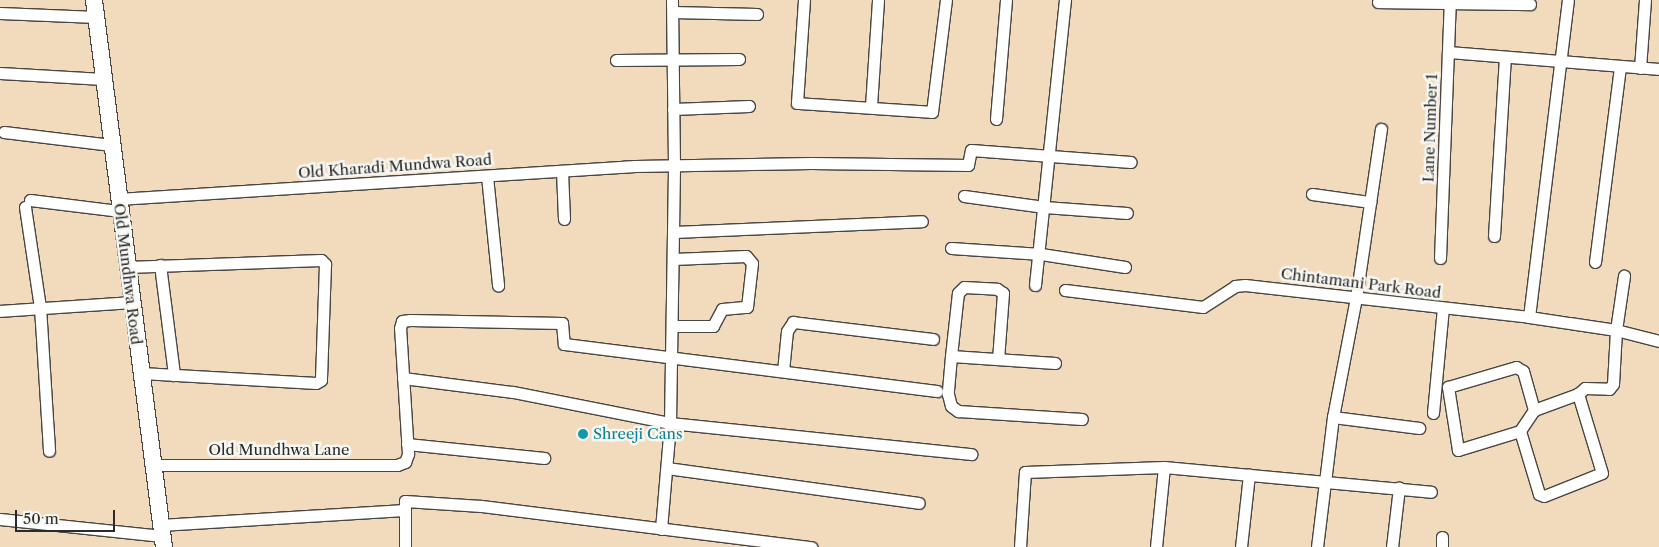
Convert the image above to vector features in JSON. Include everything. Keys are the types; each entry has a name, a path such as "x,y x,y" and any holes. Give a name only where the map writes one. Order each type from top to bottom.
{"street":[{"name":"Old Mundhwa Road","path":"94,0 162,536"},
{"path":"661,528 670,423 674,232 672,0"},
{"path":"804,0 798,103 872,106 932,112 946,0"},
{"path":"872,106 878,0"},
{"path":"996,119 1006,0"},
{"path":"1036,285 1041,254 1065,0"},
{"path":"1529,317 1568,0"},
{"path":"1640,68 1645,0"},
{"path":"1378,2 1530,4"},
{"name":"Lane Number 1","path":"1440,258 1450,2"},
{"path":"672,12 757,14"},
{"path":"0,13 96,17"},
{"path":"1448,52 1659,69"},
{"path":"1494,236 1505,57"},
{"path":"616,60 739,58"},
{"path":"1595,262 1620,67"},
{"path":"0,73 103,79"},
{"path":"673,109 749,106"},
{"path":"1317,547 1333,417 1356,298 1380,129"},
{"path":"4,132 111,145"},
{"name":"Old Kharadi Mundwa Road","path":"40,307 27,204 119,205 562,170 674,165 812,163 968,165 971,150 1050,154"},
{"path":"1050,154 1131,162"},
{"path":"562,170 564,219"},
{"path":"487,176 498,286"},
{"path":"1312,194 1370,202"},
{"path":"964,196 1044,207 1127,213"},
{"path":"674,232 922,220"},
{"path":"952,248 1041,254 1125,267"},
{"path":"672,326 713,326 722,309 747,307 752,263 746,256 673,260"},
{"path":"127,266 321,260 325,264 321,380 316,382 141,373"},
{"path":"160,265 174,374"},
{"path":"1534,410 1523,370 1516,367 1448,386 1458,450 1520,431 1534,410 1578,394 1585,388 1612,387 1616,330 1624,276"},
{"name":"Chintamani Park Road","path":"1065,290 1203,307 1235,286 1245,285 1529,317 1616,330 1659,341"},
{"path":"998,359 1003,293 989,289 960,289 948,394 951,406 958,412 1082,419"},
{"path":"0,311 131,302"},
{"path":"40,307 49,451"},
{"path":"1433,413 1443,308"},
{"path":"544,458 408,444 400,328 402,321 562,323 564,344 937,391"},
{"path":"783,371 787,331 793,322 933,339"},
{"path":"951,356 1056,363"},
{"path":"403,378 513,392 670,423 971,454"},
{"path":"1520,431 1539,494 1544,496 1600,476 1603,469 1578,394"},
{"path":"1333,417 1419,428"},
{"name":"Old Mundhwa Lane","path":"153,465 396,465 405,462 408,444"},
{"path":"1156,547 1164,467"},
{"path":"1020,547 1025,472 1164,467 1431,492"},
{"path":"667,468 919,503"},
{"path":"1241,547 1249,474"},
{"path":"1392,547 1399,488"},
{"path":"405,547 405,501 481,506 811,547"},
{"path":"0,522 0,518 162,536 405,510"}],"place":[{"name":"Shreeji Cans","path":"583,434"}]}
